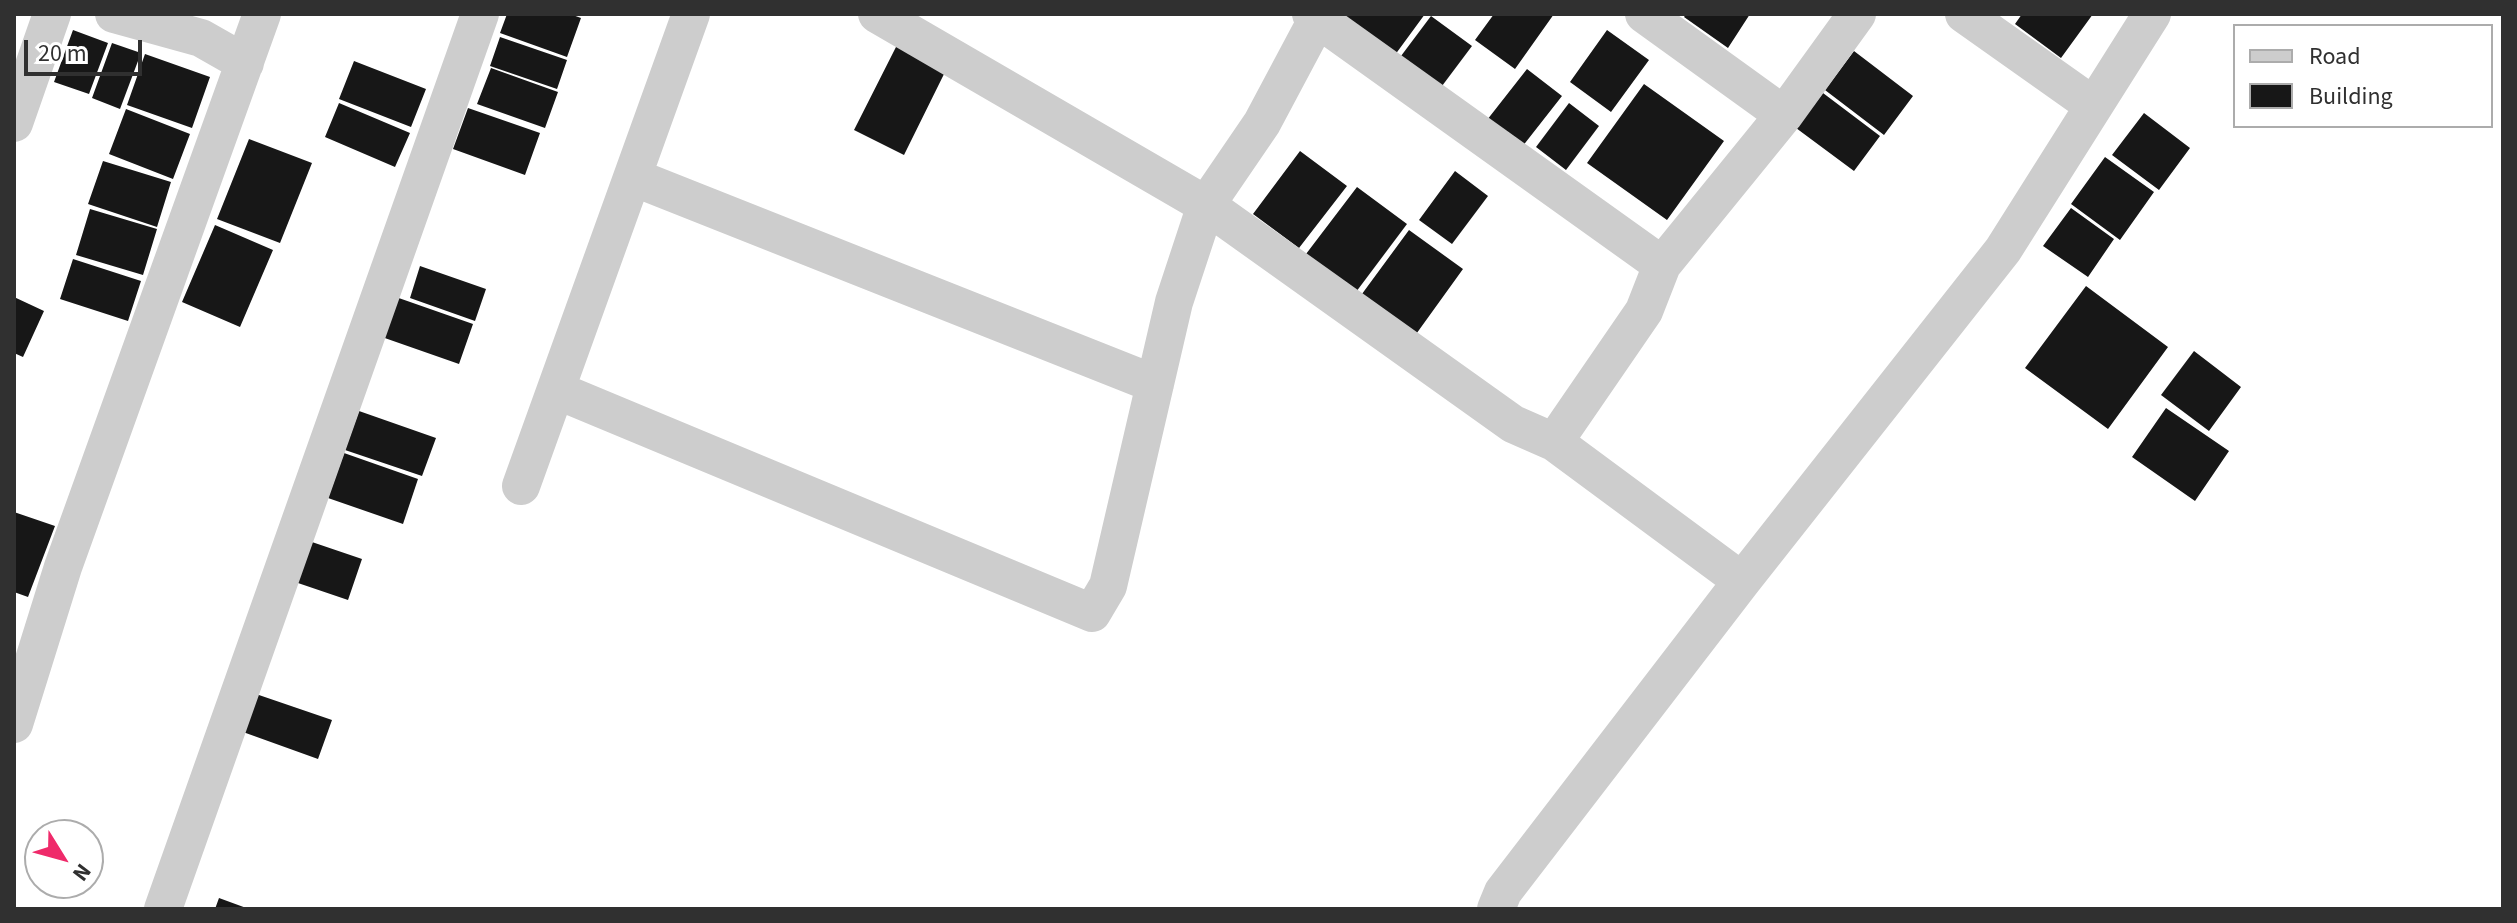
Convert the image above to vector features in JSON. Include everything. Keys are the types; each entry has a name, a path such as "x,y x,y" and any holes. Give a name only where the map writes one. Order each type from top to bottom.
{"street":[{"path":"14,123 52,14"},
{"path":"114,14 201,38 245,63"},
{"path":"14,724 63,567 262,14"},
{"path":"163,909 480,14"},
{"path":"521,486 691,14"},
{"path":"877,14 1206,205 1513,424 1554,442 1742,581"},
{"path":"1644,14 1784,115"},
{"path":"1554,442 1644,311 1662,265 1784,115 1857,14"},
{"path":"1964,14 2094,106"},
{"path":"1496,909 1503,892 1742,581 2003,250 2152,14"},
{"path":"556,390 1092,613 1108,586 1174,302 1206,205 1262,123 1316,15 1662,265"},
{"path":"633,177 1155,384"}],"building":[{"path":"507,14 570,14 581,18 567,57 500,33"},
{"path":"1330,14 1425,14 1392,59"},
{"path":"1494,14 1554,14 1515,69 1475,40"},
{"path":"1686,14 1750,14 1728,48 1684,17"},
{"path":"2022,14 2093,14 2061,58 2015,24"},
{"path":"1431,16 1472,46 1436,94 1395,64"},
{"path":"73,30 108,43 89,94 54,82"},
{"path":"1607,30 1649,60 1611,112 1570,82"},
{"path":"500,37 567,60 557,89 490,66"},
{"path":"112,43 141,53 120,109 92,98"},
{"path":"897,45 946,70 904,155 854,130"},
{"path":"1854,51 1913,96 1884,135 1825,90"},
{"path":"145,54 210,77 192,128 127,105"},
{"path":"354,61 426,89 411,127 339,99"},
{"path":"491,68 558,92 545,128 477,104"},
{"path":"1527,69 1562,96 1522,147 1487,120"},
{"path":"1644,84 1724,141 1667,220 1587,163"},
{"path":"1823,93 1880,136 1854,171 1796,128"},
{"path":"339,103 410,133 395,167 325,137"},
{"path":"1569,103 1599,126 1566,170 1536,147"},
{"path":"468,108 540,133 525,175 453,149"},
{"path":"126,109 190,134 173,179 109,154"},
{"path":"2144,113 2190,148 2159,190 2112,155"},
{"path":"249,139 312,163 280,243 217,219"},
{"path":"1300,151 1347,186 1299,248 1253,214"},
{"path":"2105,157 2154,192 2120,240 2071,204"},
{"path":"103,161 171,182 157,227 88,204"},
{"path":"1455,171 1488,196 1452,244 1419,220"},
{"path":"1357,187 1407,224 1356,292 1306,254"},
{"path":"2071,208 2114,239 2088,277 2043,246"},
{"path":"90,209 157,229 143,275 76,255"},
{"path":"215,225 273,250 240,327 182,302"},
{"path":"1409,230 1463,269 1414,337 1359,298"},
{"path":"73,259 141,281 128,321 60,299"},
{"path":"420,266 486,289 475,321 410,298"},
{"path":"2086,286 2168,347 2108,429 2025,368"},
{"path":"393,296 473,324 459,364 379,336"},
{"path":"14,297 44,311 23,357 14,353"},
{"path":"2194,351 2241,387 2209,431 2161,395"},
{"path":"2166,408 2229,451 2195,501 2132,457"},
{"path":"359,411 436,438 422,476 345,450"},
{"path":"344,453 418,479 403,524 328,498"},
{"path":"14,512 55,526 28,597 14,592"},
{"path":"309,541 362,559 348,600 295,582"},
{"path":"256,694 332,720 318,759 243,732"},
{"path":"219,898 249,909 215,909"}]}
